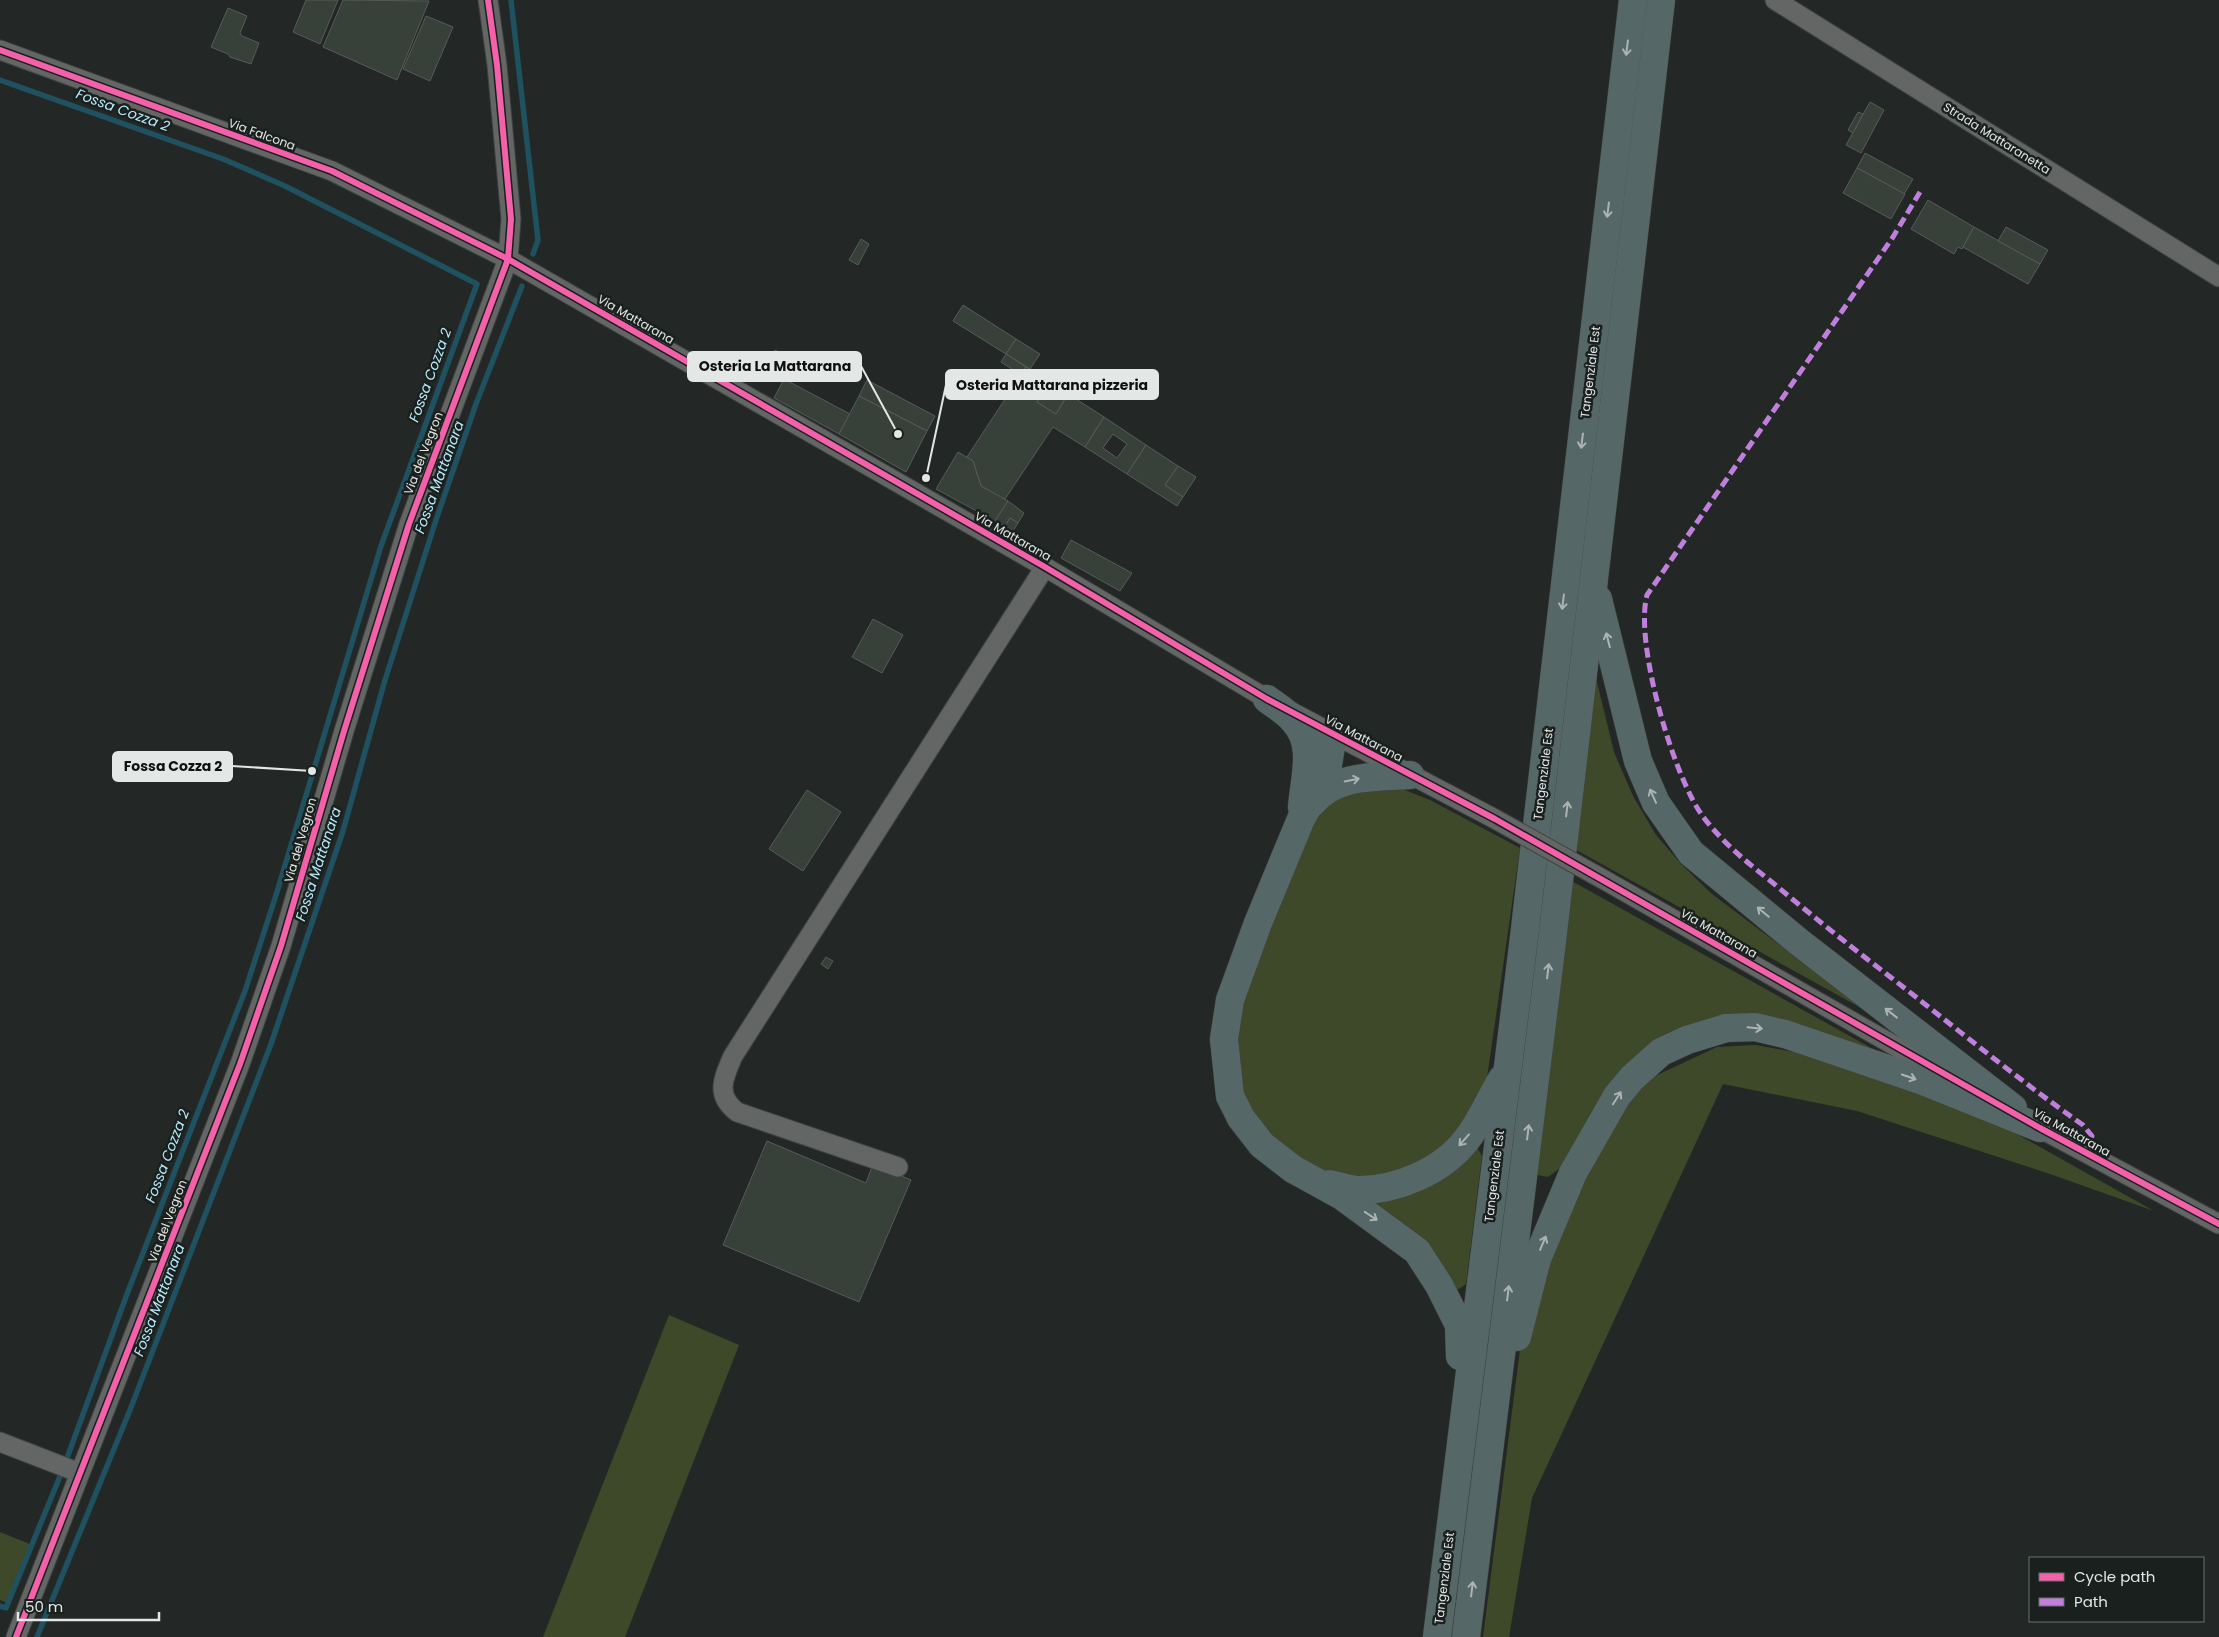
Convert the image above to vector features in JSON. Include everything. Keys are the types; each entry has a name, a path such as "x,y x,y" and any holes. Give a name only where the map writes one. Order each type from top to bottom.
{"highway":[{"name":"Tangenziale Est","path":"1437,1637 1507,1069 1633,0"},
{"path":"1466,1637 1551,950 1661,0"},
{"path":"1594,582 1638,761 1656,803 1691,853 1799,942 2040,1128"},
{"path":"1267,699 1294,720 1305,738 1307,760 1301,818"},
{"path":"1307,760 1333,734"},
{"path":"1333,734 1327,771 1301,818 1258,923 1230,1000 1224,1039 1230,1096 1242,1118 1262,1145 1293,1169 1315,1180 1382,1224 1417,1250 1439,1285 1459,1325 1460,1352 1456,1400 1454,1497"},
{"path":"1301,818 1313,801 1330,787 1344,781 1410,775"},
{"path":"1490,1442 1537,1258 1573,1173 1617,1096 1632,1078 1661,1052 1687,1040 1726,1028 1755,1027 1784,1034 1923,1081 2040,1128"},
{"path":"1315,1180 1354,1190 1394,1185 1419,1176 1443,1162 1467,1139 1507,1069"}],"street":[{"name":"Via del Vegron","path":"16,1637 240,1064 281,946 344,731 409,524 508,259 511,219 497,64 488,0"},
{"name":"Strada Mattaranetta","path":"1775,0 2219,277"},
{"name":"Via Falcona","path":"0,50 332,171 508,259"},
{"name":"Via Mattarana","path":"508,259 1045,568 1267,699 1495,819 2040,1128 2218,1224"},
{"path":"898,1167 737,1112 727,1104 723,1094 725,1075 733,1056 1045,568"},
{"path":"0,1442 80,1473"}],"green space":[{"path":"1595,674 1614,752 1633,796 1656,835 1681,864 1712,894 1773,940 1906,1033 1571,847"},
{"path":"1400,788 1430,800 1520,848 1486,1085 1468,1123 1440,1150 1410,1168 1369,1179 1329,1175 1307,1166 1260,1127 1237,1078 1236,1021 1260,953 1316,816 1341,791"},
{"path":"1570,880 1900,1064 1756,1021 1608,1086 1590,1114 1564,1165 1548,1177 1538,1175 1535,1170"},
{"path":"1756,1045 1815,1056 1981,1114 2154,1211 2050,1174 1857,1111 1723,1084 1532,1498 1509,1637 1483,1637 1526,1303 1551,1233 1633,1094 1653,1077 1717,1047"},
{"path":"1474,1148 1478,1149 1482,1156 1466,1284 1459,1289 1455,1289 1374,1204 1375,1200"},
{"path":"669,1315 739,1345 625,1637 543,1637"},
{"path":"0,1532 32,1545 10,1604 0,1600"}],"building":[{"path":"306,0 338,0 320,44 293,32"},
{"path":"343,0 429,1 397,80 323,47"},
{"path":"228,8 247,16 240,33 242,36 259,43 251,64 230,57 228,54 211,47"},
{"path":"426,16 453,27 430,81 403,69"},
{"path":"1870,102 1884,110 1861,153 1846,145"},
{"path":"1858,112 1863,114 1853,133 1848,130"},
{"path":"1865,153 1913,179 1904,194 1857,168"},
{"path":"1857,168 1905,194 1891,219 1843,193"},
{"path":"1928,200 1974,227 1962,249 1958,247 1954,254 1911,229"},
{"path":"1974,227 2040,264 2028,284 1963,247"},
{"path":"2006,227 2048,250 2040,264 1998,241"},
{"path":"861,239 869,244 858,265 849,260"},
{"path":"963,305 1016,339 1006,354 953,321"},
{"path":"1016,339 1040,354 1030,369 1006,354"},
{"path":"775,350 779,352 774,363 770,361"},
{"path":"1006,354 1026,367 1017,380 1008,375 1012,369 1001,362"},
{"path":"1026,367 1050,382 1037,402 1056,414 1068,394 1104,417 1085,447 1053,427 1005,499 1002,499 981,486 973,461 967,457"},
{"path":"784,379 850,414 839,434 774,398"},
{"path":"867,380 935,416 927,431 859,396"},
{"path":"1050,382 1068,394 1056,414 1037,402"},
{"path":"859,396 927,431 906,472 839,434"},
{"path":"1104,417 1146,445 1127,474 1085,447","holes":["1113,434 1127,444 1117,458 1103,448"]},
{"path":"1146,445 1178,466 1165,485 1183,497 1177,506 1127,474"},
{"path":"958,452 973,461 981,486 1008,501 995,521 936,489"},
{"path":"1178,466 1196,477 1183,497 1165,485"},
{"path":"1008,501 1024,513 1018,523 1010,518 1005,526 995,521"},
{"path":"1010,518 1018,523 1013,531 1005,526"},
{"path":"1071,540 1132,573 1120,591 1061,558"},
{"path":"873,619 903,635 882,673 852,657"},
{"path":"807,790 841,812 803,871 769,849"},
{"path":"826,957 833,961 828,969 821,964"},
{"path":"767,1141 866,1183 873,1164 911,1180 859,1302 723,1245"}],"waterway":[{"name":"Fossa Mattanara","path":"511,0 538,240 533,254"},
{"name":"Fossa Cozza 2","path":"0,80 223,159 285,186 477,284 381,546 277,892 245,991 127,1294 63,1469 6,1608 0,1606"},
{"name":"Fossa Mattanara","path":"37,1637 130,1410 271,1044 343,831 385,680 437,517 476,404 522,286"}],"marked path":[{"path":"1920,192 1893,237 1647,595 1644,617 1651,676 1669,743 1692,799 1704,818 1728,845 1843,940 2001,1064 2083,1125 2092,1136 2086,1153"}],"cycle path":[{"path":"16,1637 240,1064 281,946 344,731 409,524 508,259 511,219 497,65 488,0"},
{"path":"0,50 332,171 508,259 1045,567 1267,699 1495,819 2040,1128 2219,1224"}],"place":[{"name":"Osteria La Mattarana","path":"898,434"},
{"name":"Osteria Mattarana pizzeria","path":"926,478"},
{"name":"Fossa Cozza 2","path":"312,771"}]}
